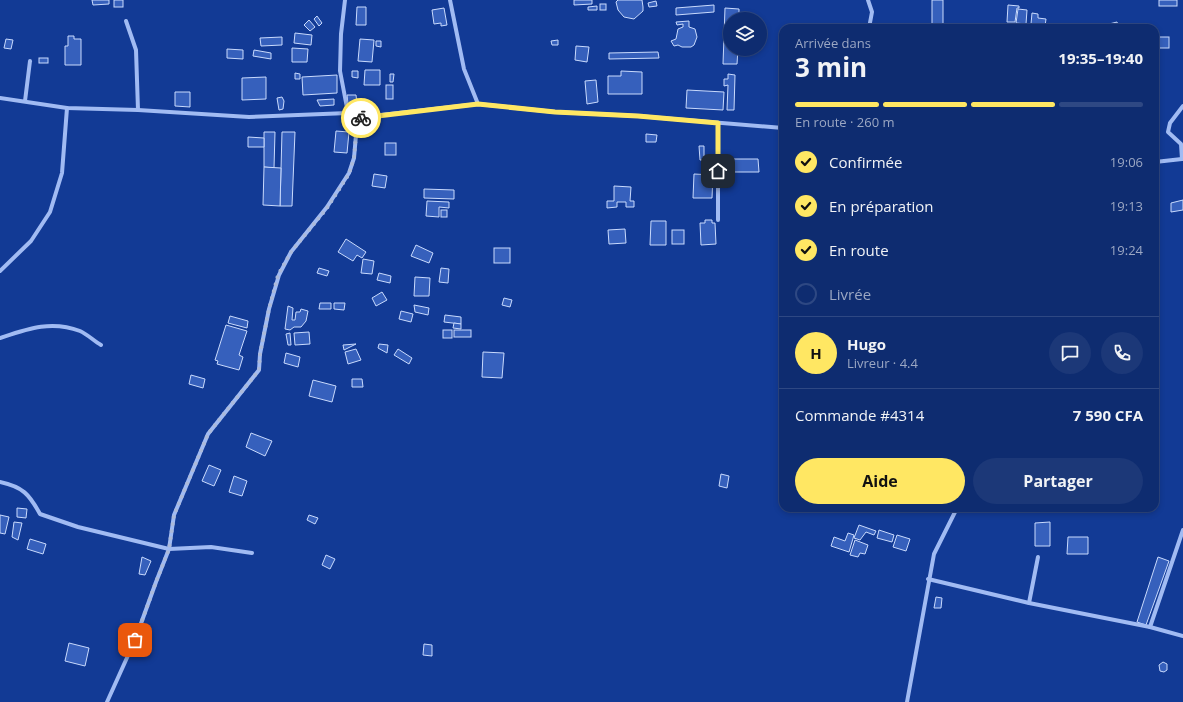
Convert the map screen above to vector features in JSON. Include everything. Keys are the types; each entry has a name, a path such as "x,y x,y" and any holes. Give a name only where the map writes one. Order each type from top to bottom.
{"street":[{"path":"107,702 135,640 169,549 174,515 208,434 259,370 260,354 269,309 278,275 291,252 327,208 349,174 354,158 356,135 354,118 348,113 340,71 341,34 345,0"},
{"path":"450,0 464,69 478,104"},
{"path":"868,0 872,12 870,24"},
{"path":"126,21 136,50 138,110"},
{"path":"25,101 30,61"},
{"path":"0,98 67,108 138,110 249,117 348,113"},
{"path":"354,118 478,104 555,112 638,116 779,128"},
{"path":"1159,162 1182,159 1181,144 1168,132 1170,123 1183,106"},
{"path":"0,271 30,241 50,212 62,174 67,108"},
{"path":"718,123 718,220"},
{"path":"0,338 30,328 54,325 80,332 101,345"},
{"path":"0,482 12,484 23,490 32,500 40,514 78,527 169,549 211,547 252,553"},
{"path":"907,702 928,579 934,554 954,512"},
{"path":"1150,626 1183,530"},
{"path":"1029,603 1038,557"},
{"path":"928,579 1029,603 1150,626 1183,636"}],"building":[{"path":"92,0 109,0 109,4 93,5"},
{"path":"114,0 123,0 123,7 114,7"},
{"path":"574,0 592,0 592,4 574,5"},
{"path":"618,0 642,0 643,11 634,19 624,17 618,10 616,2"},
{"path":"932,0 943,0 943,24 932,24"},
{"path":"1159,0 1177,0 1177,6 1159,6"},
{"path":"656,1 657,6 649,7 648,3"},
{"path":"600,4 606,4 606,10 600,10"},
{"path":"714,5 714,12 676,15 676,8"},
{"path":"1008,5 1019,6 1019,8 1017,8 1015,22 1007,22"},
{"path":"597,6 597,10 588,10 588,7"},
{"path":"357,7 366,7 366,25 356,25"},
{"path":"444,8 447,25 441,26 441,23 434,24 432,10"},
{"path":"725,8 739,9 739,12 725,12"},
{"path":"1018,9 1027,10 1026,24 1016,23"},
{"path":"1032,13 1038,14 1038,18 1046,19 1045,24 1031,24"},
{"path":"317,16 322,23 319,26 314,19"},
{"path":"309,20 315,27 310,31 304,25"},
{"path":"689,21 689,27 695,29 697,37 694,45 691,47 682,47 678,45 674,46 671,41 676,39 678,29 683,27 683,24 677,25 676,22"},
{"path":"295,33 312,35 311,45 294,43"},
{"path":"68,36 74,36 74,39 81,39 81,65 65,65 65,46 68,46"},
{"path":"282,37 282,45 261,46 260,38"},
{"path":"1159,37 1169,37 1169,48 1159,48"},
{"path":"6,39 13,40 11,49 4,48"},
{"path":"360,39 374,40 372,62 358,61"},
{"path":"558,40 558,45 552,45 551,41"},
{"path":"376,41 381,41 381,47 376,46"},
{"path":"576,46 589,47 587,62 575,60"},
{"path":"292,48 308,49 307,62 292,62"},
{"path":"227,49 243,50 243,59 227,58"},
{"path":"254,50 271,53 271,59 253,56"},
{"path":"658,52 659,58 609,59 609,53"},
{"path":"723,56 738,56 737,64 723,64"},
{"path":"39,58 48,58 48,63 39,63"},
{"path":"365,70 380,70 380,85 364,85"},
{"path":"352,71 358,71 358,78 352,77"},
{"path":"621,71 642,72 642,94 608,94 608,76 621,76"},
{"path":"295,73 300,74 300,79 295,79"},
{"path":"390,74 394,74 393,82 390,82"},
{"path":"728,74 735,75 734,110 727,110 728,85 724,86 724,79 728,79"},
{"path":"337,75 337,93 303,95 302,77"},
{"path":"266,77 266,99 242,100 242,78"},
{"path":"596,80 598,102 587,104 585,81"},
{"path":"386,85 393,85 393,99 386,99"},
{"path":"687,90 724,92 723,110 686,108"},
{"path":"175,92 190,92 190,107 175,106"},
{"path":"347,95 356,95 357,104 348,104"},
{"path":"282,97 284,101 283,109 279,110 277,98"},
{"path":"334,99 334,105 320,106 317,100"},
{"path":"336,131 349,132 347,153 334,152"},
{"path":"264,132 275,132 274,168 264,167"},
{"path":"282,132 295,132 292,206 280,206"},
{"path":"646,134 657,135 656,142 646,142"},
{"path":"248,137 264,138 264,147 248,147"},
{"path":"385,143 396,143 396,155 385,155"},
{"path":"699,146 704,146 704,160 700,160"},
{"path":"733,159 758,159 759,172 734,172"},
{"path":"264,167 281,168 280,206 263,205"},
{"path":"374,174 387,176 385,188 372,186"},
{"path":"694,174 713,175 712,198 693,198"},
{"path":"614,186 631,187 630,201 634,201 634,207 626,207 626,202 617,202 617,207 607,208 607,201 614,201"},
{"path":"424,189 454,190 454,199 424,198"},
{"path":"1183,200 1183,210 1171,212 1171,203"},
{"path":"427,201 449,202 449,208 439,207 439,217 426,216"},
{"path":"441,210 447,210 447,217 441,217"},
{"path":"705,220 712,220 712,223 715,223 716,244 701,245 700,223 705,223"},
{"path":"651,221 666,221 666,245 650,245"},
{"path":"625,229 626,243 609,244 608,230"},
{"path":"672,230 684,230 684,244 672,244"},
{"path":"346,239 366,252 362,258 357,255 353,261 338,252"},
{"path":"416,245 433,253 429,263 411,256"},
{"path":"494,248 510,248 510,263 494,263"},
{"path":"363,259 374,261 372,274 361,273"},
{"path":"319,268 329,271 327,276 317,273"},
{"path":"441,268 449,269 448,283 439,282"},
{"path":"379,273 391,276 390,283 377,280"},
{"path":"415,277 430,278 429,296 414,296"},
{"path":"382,292 387,300 376,306 372,298"},
{"path":"504,298 512,300 510,307 502,305"},
{"path":"320,303 331,303 331,309 319,309"},
{"path":"334,303 345,303 344,310 334,309"},
{"path":"414,305 429,308 428,315 415,312"},
{"path":"288,306 293,308 292,320 295,320 296,312 300,312 301,309 308,311 306,321 301,327 294,327 290,330 285,329"},
{"path":"401,311 413,314 411,322 399,319"},
{"path":"445,315 461,317 461,324 444,322"},
{"path":"230,316 248,321 247,328 228,323"},
{"path":"454,323 461,324 461,329 453,328"},
{"path":"226,325 247,331 239,355 243,357 239,370 217,364 218,361 215,360"},
{"path":"443,330 452,330 452,338 443,338"},
{"path":"454,330 471,330 471,337 454,337"},
{"path":"309,332 310,344 295,345 294,333"},
{"path":"290,333 291,345 288,345 286,334"},
{"path":"356,344 344,350 343,345"},
{"path":"379,344 388,345 387,353 378,348"},
{"path":"356,349 361,360 348,364 345,352"},
{"path":"398,349 412,358 409,364 394,355"},
{"path":"483,352 504,353 502,378 482,377"},
{"path":"286,353 300,357 298,367 284,363"},
{"path":"191,375 205,379 203,388 189,384"},
{"path":"352,379 362,379 363,387 352,387"},
{"path":"313,380 336,386 332,402 309,396"},
{"path":"251,433 272,441 265,456 246,447"},
{"path":"209,465 221,470 214,486 202,481"},
{"path":"721,474 729,476 727,488 719,486"},
{"path":"234,476 247,481 242,496 229,492"},
{"path":"17,508 27,509 26,518 17,517"},
{"path":"0,515 9,517 5,534 0,533"},
{"path":"309,515 318,518 315,524 307,520"},
{"path":"14,522 22,523 18,540 12,537"},
{"path":"1050,522 1050,546 1035,546 1035,523"},
{"path":"859,525 876,531 874,535 866,532 860,540 854,538"},
{"path":"879,530 894,535 892,542 877,538"},
{"path":"848,533 854,535 849,552 831,546 834,537 845,541"},
{"path":"897,535 910,539 906,551 893,547"},
{"path":"1068,537 1088,537 1088,554 1067,554"},
{"path":"30,539 46,544 43,554 27,549"},
{"path":"855,540 868,545 865,554 860,553 858,557 850,555"},
{"path":"326,555 335,559 330,569 322,565"},
{"path":"142,557 151,561 145,575 139,574"},
{"path":"1158,557 1169,561 1146,625 1137,622"},
{"path":"936,597 942,598 941,608 934,608"},
{"path":"69,643 89,648 85,666 65,661"},
{"path":"424,644 432,645 432,656 423,655"},
{"path":"1163,662 1167,664 1167,670 1164,672 1160,671 1159,665"}],"way so far":[{"path":"135,640 169,549 174,515 208,434 259,370 260,354 269,309 278,275 291,252 327,208 349,174 354,158 356,135 354,118 361,118"}],"route":[{"path":"361,118 478,104 555,112 638,116 718,123 718,171"}]}
